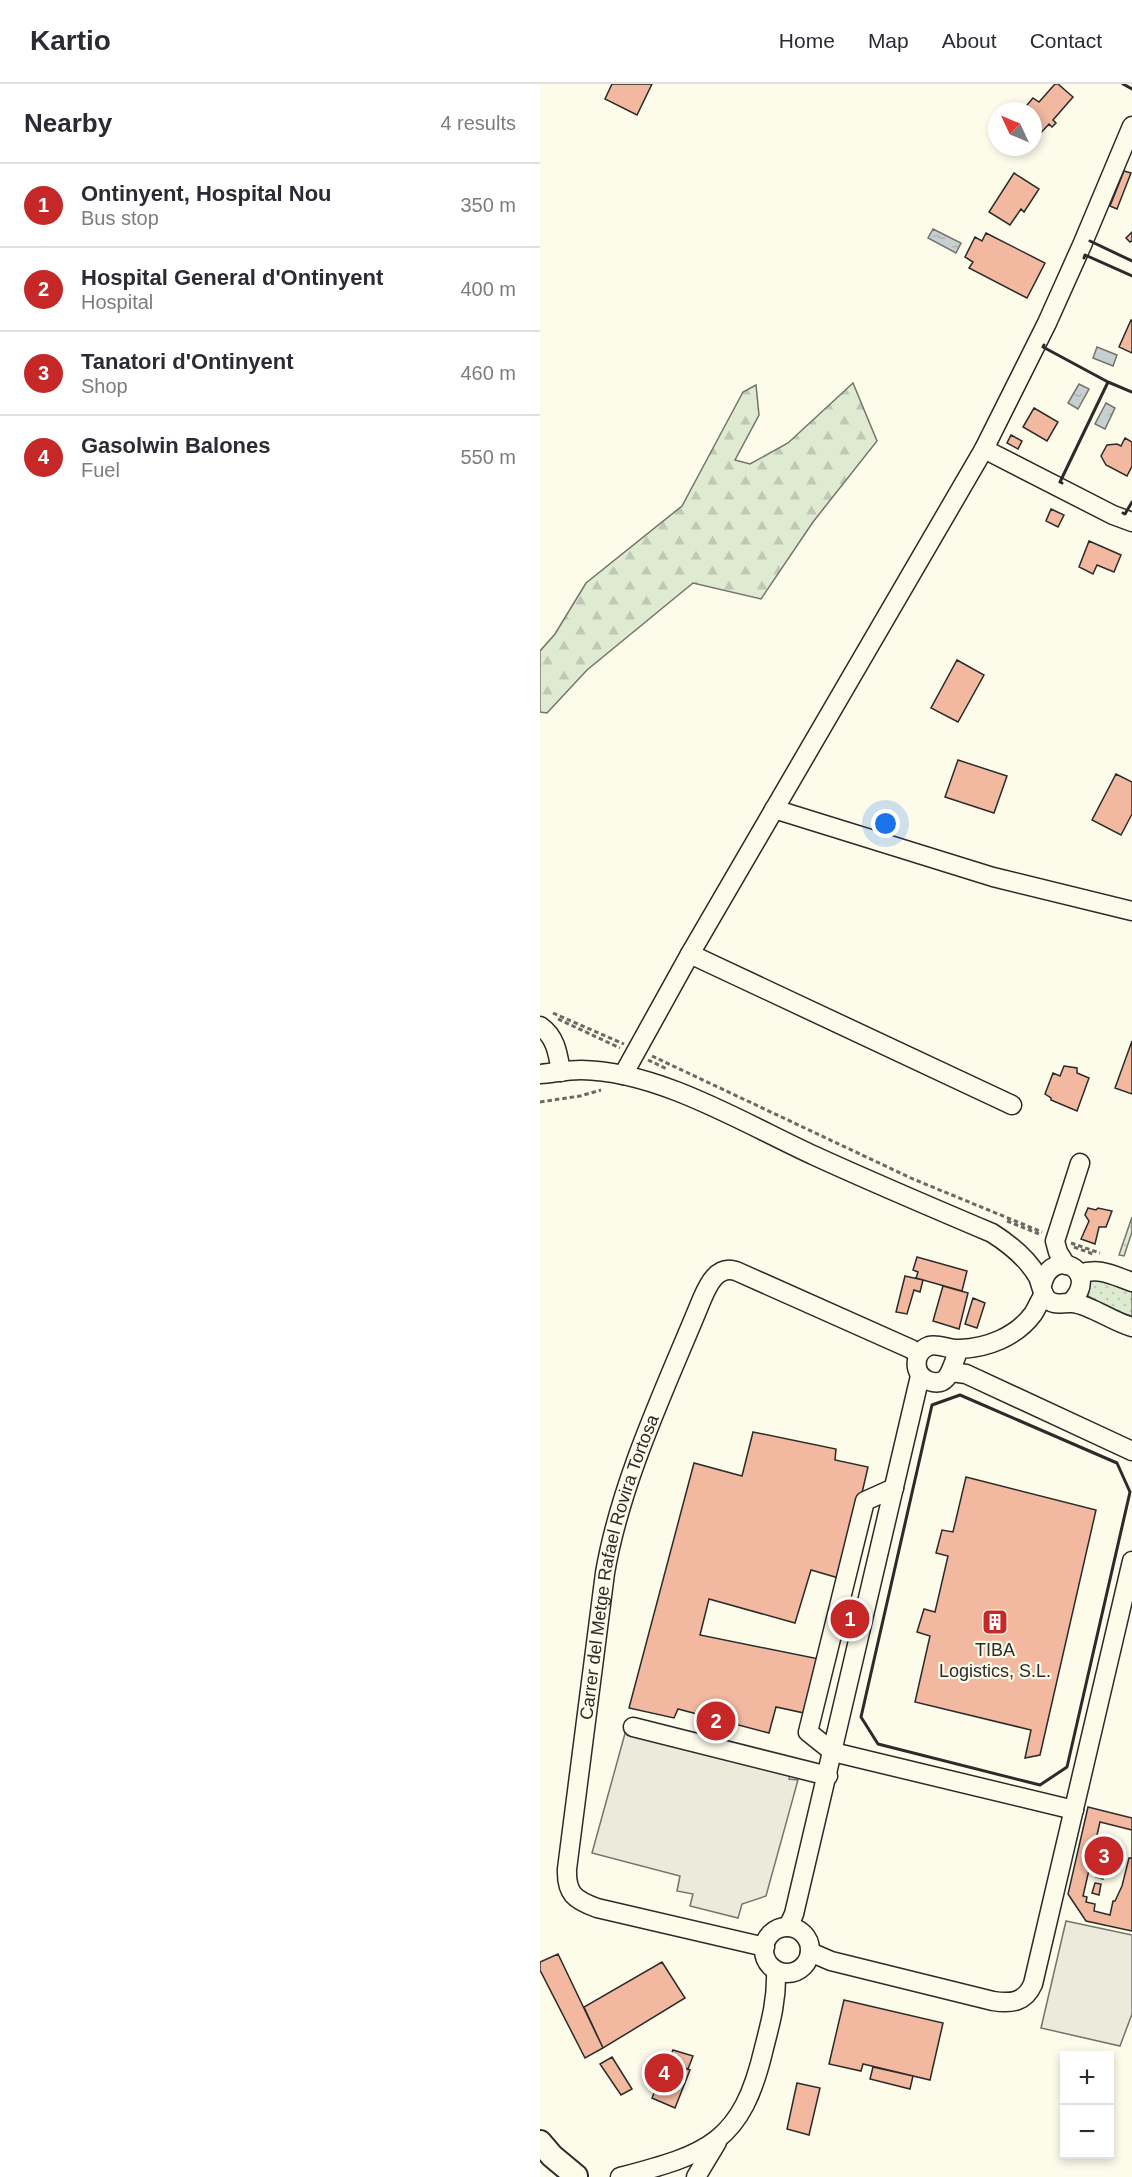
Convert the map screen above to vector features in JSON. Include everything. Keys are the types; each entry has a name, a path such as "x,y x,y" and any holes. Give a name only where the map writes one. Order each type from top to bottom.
{"main road":[{"path":"540,2142 552,2156 580,2177"}],"street":[{"path":"623,1075 690,954 984,449 1047,323 1132,126"},
{"path":"984,449 1113,515 1132,522"},
{"path":"774,809 993,877 1132,911"},
{"path":"690,954 1012,1105"},
{"path":"547,1018 561,1072"},
{"path":"540,1074 580,1070 623,1075 704,1103 815,1156 992,1233 1064,1288 1115,1321 1132,1327"},
{"path":"1064,1288 1056,1238 1080,1164"},
{"name":"Carrer del Metge Rafael Rovira Tortosa","path":"765,1947 597,1908 578,1899 567,1885 567,1869 605,1573 614,1529 626,1488 702,1299 712,1278 721,1271 731,1269 736,1271 918,1354"},
{"path":"1132,1282 1100,1271 1064,1288 1012,1334 955,1361 943,1380 928,1379 916,1365 918,1354 922,1349 934,1345 955,1361 1132,1450"},
{"path":"792,1923 807,1938 810,1956 799,1971 782,1972 766,1960 765,1947 774,1932 792,1923 916,1395 928,1379"},
{"path":"894,1488 864,1501 808,1732 833,1752 1074,1810"},
{"path":"810,1956 993,2001 1012,2003 1024,1998 1033,1984 1132,1561"},
{"path":"633,1727 828,1776"},
{"path":"696,2177 718,2140 735,2122 757,2080 782,1972"},
{"path":"620,2177 683,2159 718,2140"}],"path":[{"path":"547,1018 636,1052 913,1179 1056,1238 1100,1253"},
{"path":"636,1052 680,1075 676,1092"},
{"path":"540,1102 580,1096 606,1088"}],"green space":[{"path":"853,383 877,441 813,522 761,599 693,583 587,670 547,713 540,712 540,651 555,634 586,583 682,506 743,392 756,385 759,415 735,460 750,464 788,443"},
{"path":"1132,1217 1132,1232 1124,1256 1119,1255"},
{"path":"1095,1278 1132,1288 1132,1316 1111,1310 1088,1296 1085,1285"}],"shaded area":[{"path":"629,1719 793,1758 789,1779 798,1780 766,1896 742,1904 738,1918 690,1906 693,1894 677,1891 680,1876 592,1853"},
{"path":"1066,1921 1132,1935 1132,2014 1120,2046 1041,2028"}],"water":[{"path":"933,229 961,243 956,253 928,238"},
{"path":"1097,347 1117,355 1113,366 1093,358"},
{"path":"1079,384 1089,389 1078,409 1068,403"},
{"path":"1106,403 1115,408 1105,429 1095,424"}],"building":[{"path":"612,84 652,84 637,115 605,99"},
{"path":"1055,84 1073,97 1053,120 1056,123 1052,127 1049,124 1042,132 1042,102 1039,102"},
{"path":"1124,171 1131,173 1117,209 1110,206"},
{"path":"1014,173 1039,189 1024,212 1021,209 1010,225 989,212"},
{"path":"1132,232 1132,241 1130,242 1126,238"},
{"path":"986,233 1045,263 1027,298 969,268 973,262 965,257 975,237 982,241"},
{"path":"1132,320 1132,353 1119,347"},
{"path":"1034,408 1058,422 1047,441 1023,427"},
{"path":"1011,435 1022,441 1018,449 1007,443"},
{"path":"1125,438 1132,442 1132,466 1127,476 1106,465 1101,456 1107,445 1121,446"},
{"path":"1051,509 1064,515 1058,527 1046,521"},
{"path":"1089,541 1121,555 1114,572 1097,565 1093,574 1079,567"},
{"path":"957,660 984,675 958,722 931,708"},
{"path":"958,760 1007,776 994,813 945,797"},
{"path":"1116,774 1132,782 1132,814 1121,835 1092,820"},
{"path":"1132,1041 1132,1094 1115,1088"},
{"path":"1064,1066 1077,1068 1077,1073 1089,1078 1077,1111 1051,1100 1045,1094 1053,1073 1060,1076"},
{"path":"1088,1208 1112,1211 1106,1227 1099,1227 1095,1244 1081,1239 1089,1221 1085,1215"},
{"path":"917,1257 967,1271 962,1291 916,1278 918,1272 913,1270"},
{"path":"905,1276 923,1280 920,1292 914,1290 907,1314 896,1312"},
{"path":"943,1286 968,1293 959,1329 933,1321"},
{"path":"973,1298 985,1303 977,1328 965,1324"},
{"path":"753,1432 836,1449 835,1460 868,1467 842,1579 811,1570 795,1623 709,1599 700,1635 834,1662 818,1716 776,1707 769,1733 678,1709 674,1718 629,1708 694,1463 742,1476"},
{"name":"TIBA Logistics, S.L.","path":"966,1477 1096,1510 1040,1755 1025,1758 1031,1730 915,1702 930,1636 917,1632 924,1609 935,1612 948,1556 936,1553 942,1530 953,1532"},
{"path":"1088,1807 1132,1818 1132,1931 1086,1921 1068,1894"},
{"path":"1100,1822 1132,1830 1132,1858 1129,1858 1122,1886 1113,1901 1110,1915 1094,1911 1095,1904 1086,1902 1087,1897 1083,1896","holes":["1105,1839 1111,1840 1109,1851 1102,1849","1101,1855 1108,1856 1103,1879 1096,1877","1095,1883 1101,1884 1099,1895 1092,1893"]},
{"path":"558,1954 603,2048 585,2058 540,1970 540,1962"},
{"path":"662,1962 685,1998 603,2048 584,2007"},
{"path":"844,2000 943,2023 930,2080 863,2064 861,2071 829,2064"},
{"path":"673,2050 693,2056 688,2069 668,2062"},
{"path":"612,2057 632,2089 621,2095 600,2064"},
{"path":"667,2061 690,2070 675,2108 652,2098"},
{"path":"873,2067 913,2076 910,2089 870,2079"},
{"path":"797,2083 820,2088 809,2135 787,2129"}],"wall":[{"path":"1123,84 1132,89"},
{"path":"1090,241 1132,261"},
{"path":"1084,258 1085,255 1132,276"},
{"path":"1044,345 1043,347 1108,382 1060,482 1062,483"},
{"path":"1108,382 1132,392"},
{"path":"1123,513 1125,514 1132,502"},
{"path":"960,1395 1117,1463 1130,1492 1067,1767 1040,1785 878,1744 861,1717 932,1405 960,1395"}],"place":[{"name":"Ontinyent, Hospital Nou","path":"850,1619"},
{"name":"TIBA Logistics, S.L.","path":"995,1622"},
{"name":"Hospital General d'Ontinyent","path":"716,1721"},
{"name":"Tanatori d'Ontinyent","path":"1104,1856"},
{"name":"Gasolwin Balones","path":"664,2073"}]}
